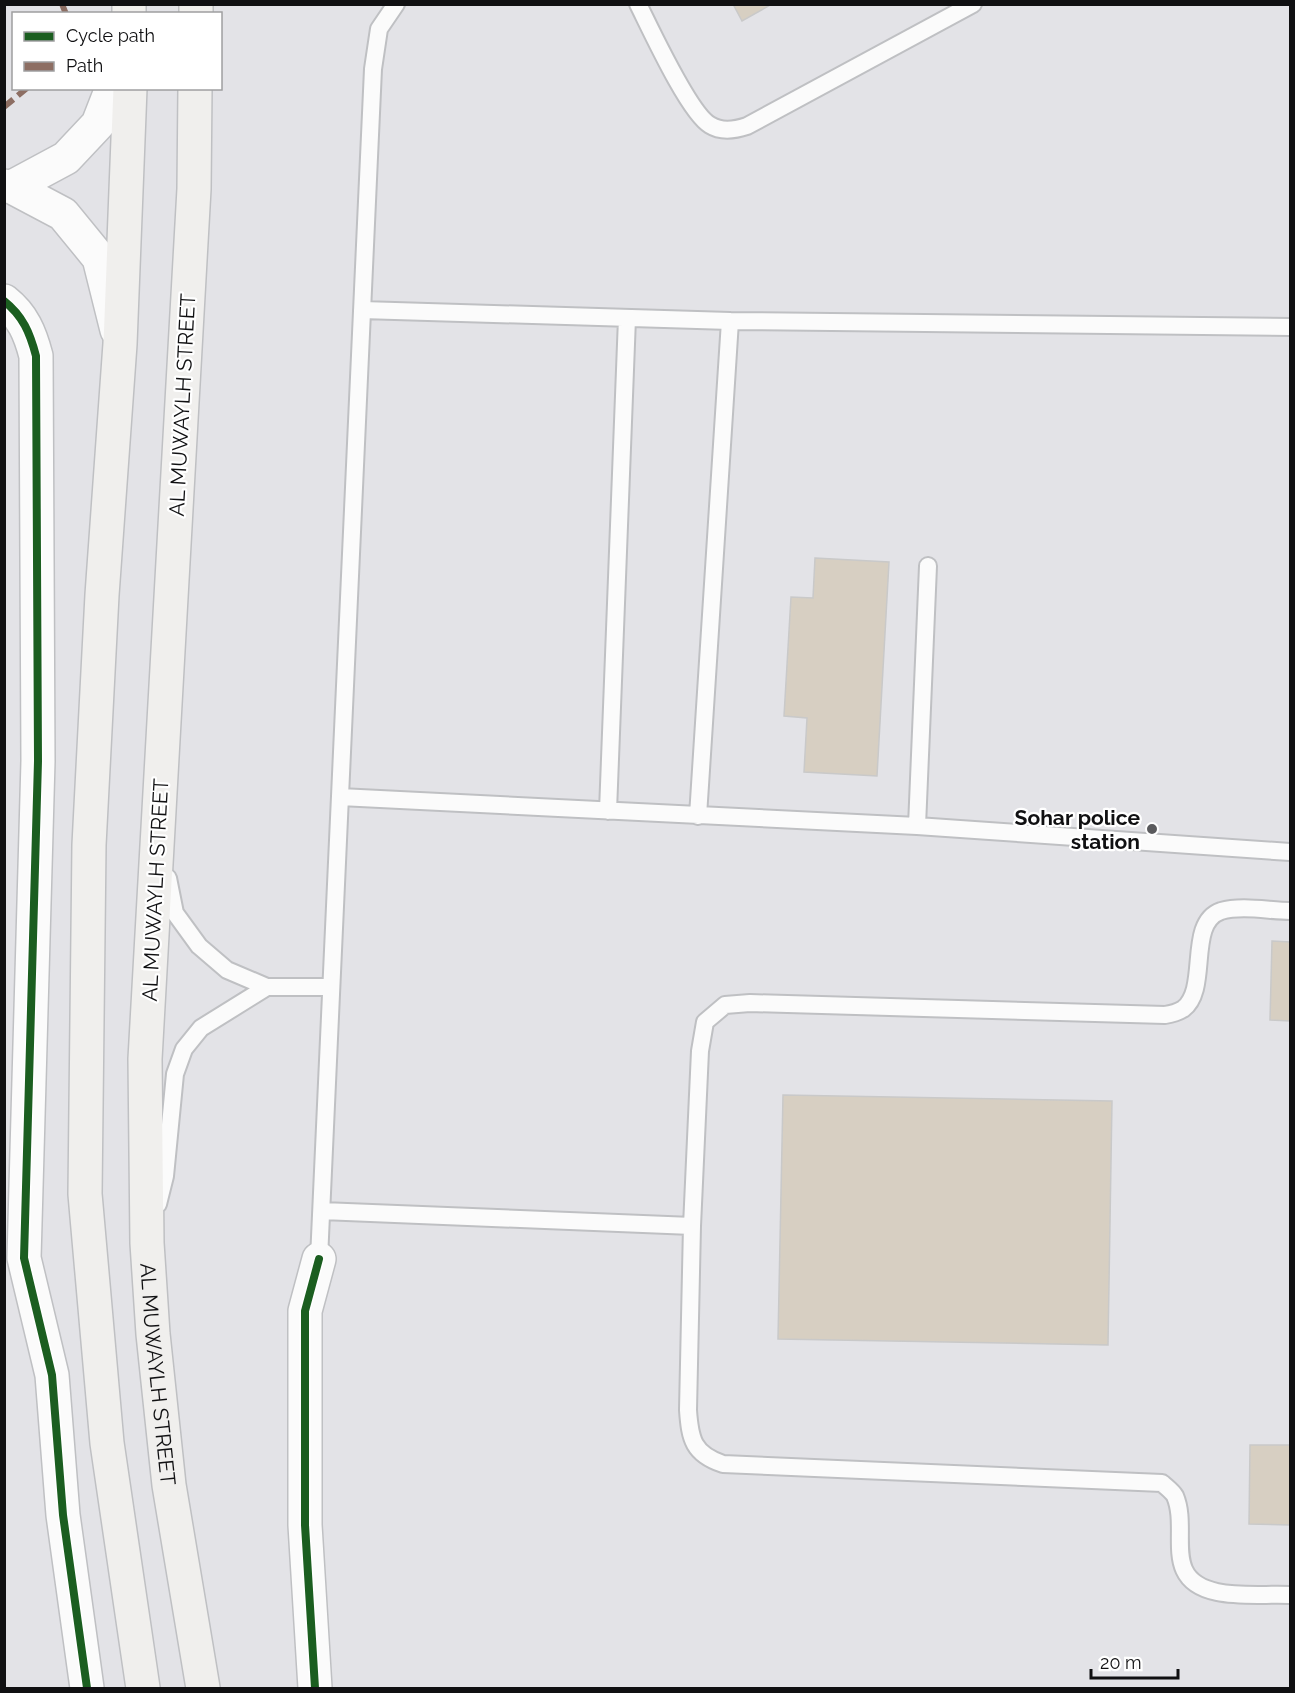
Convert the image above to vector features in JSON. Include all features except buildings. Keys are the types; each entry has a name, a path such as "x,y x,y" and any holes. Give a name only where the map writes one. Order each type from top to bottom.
{"main road":[{"path":"130,90 120,344 102,595 89,845 86,1194 107,1443 143,1689"},
{"name":"AL MUWAYLH STREET","path":"195,90 194,189 145,1059 147,1243 153,1334 169,1485 203,1689"}],"street":[{"path":"8,187 66,158 98,124 111,90"},
{"path":"8,187 63,214 99,258 120,344"},
{"path":"4,301 19,314 29,329 36,356 38,761 24,1258 52,1375 63,1515 87,1689"},
{"path":"315,1689 305,1525 305,1311 319,1259"}],"lane":[{"path":"319,1259 373,69 379,28 396,4"},
{"path":"638,4 694,108 708,124 727,129 747,126 973,4"},
{"path":"362,310 730,321 1290,327"},
{"path":"608,811 627,318"},
{"path":"698,816 730,321"},
{"path":"917,826 928,566"},
{"path":"160,790 167,873 175,913 199,946 227,970 267,987 331,987"},
{"path":"340,797 917,826 1290,852"},
{"path":"1290,911 1228,910 1220,911 1208,921 1202,937 1193,997 1182,1010 1166,1015 750,1003 725,1005 705,1022 700,1051 692,1226 690,1430 691,1440 705,1456 723,1464 1162,1483 1174,1494 1178,1509 1181,1563 1191,1579 1215,1592 1290,1595"},
{"path":"147,1243 165,1176 172,1091 184,1049 191,1037 201,1028 267,987"},
{"path":"322,1211 692,1226"}],"marked path":[{"path":"62,4 65,12"},
{"path":"4,107 25,90"}],"cycle path":[{"path":"4,301 25,325 36,356 38,761 24,1258 52,1375 63,1515 87,1688"},
{"path":"315,1688 305,1525 305,1311 319,1259"}],"place":[{"name":"Sohar police station","path":"1152,829"}]}
